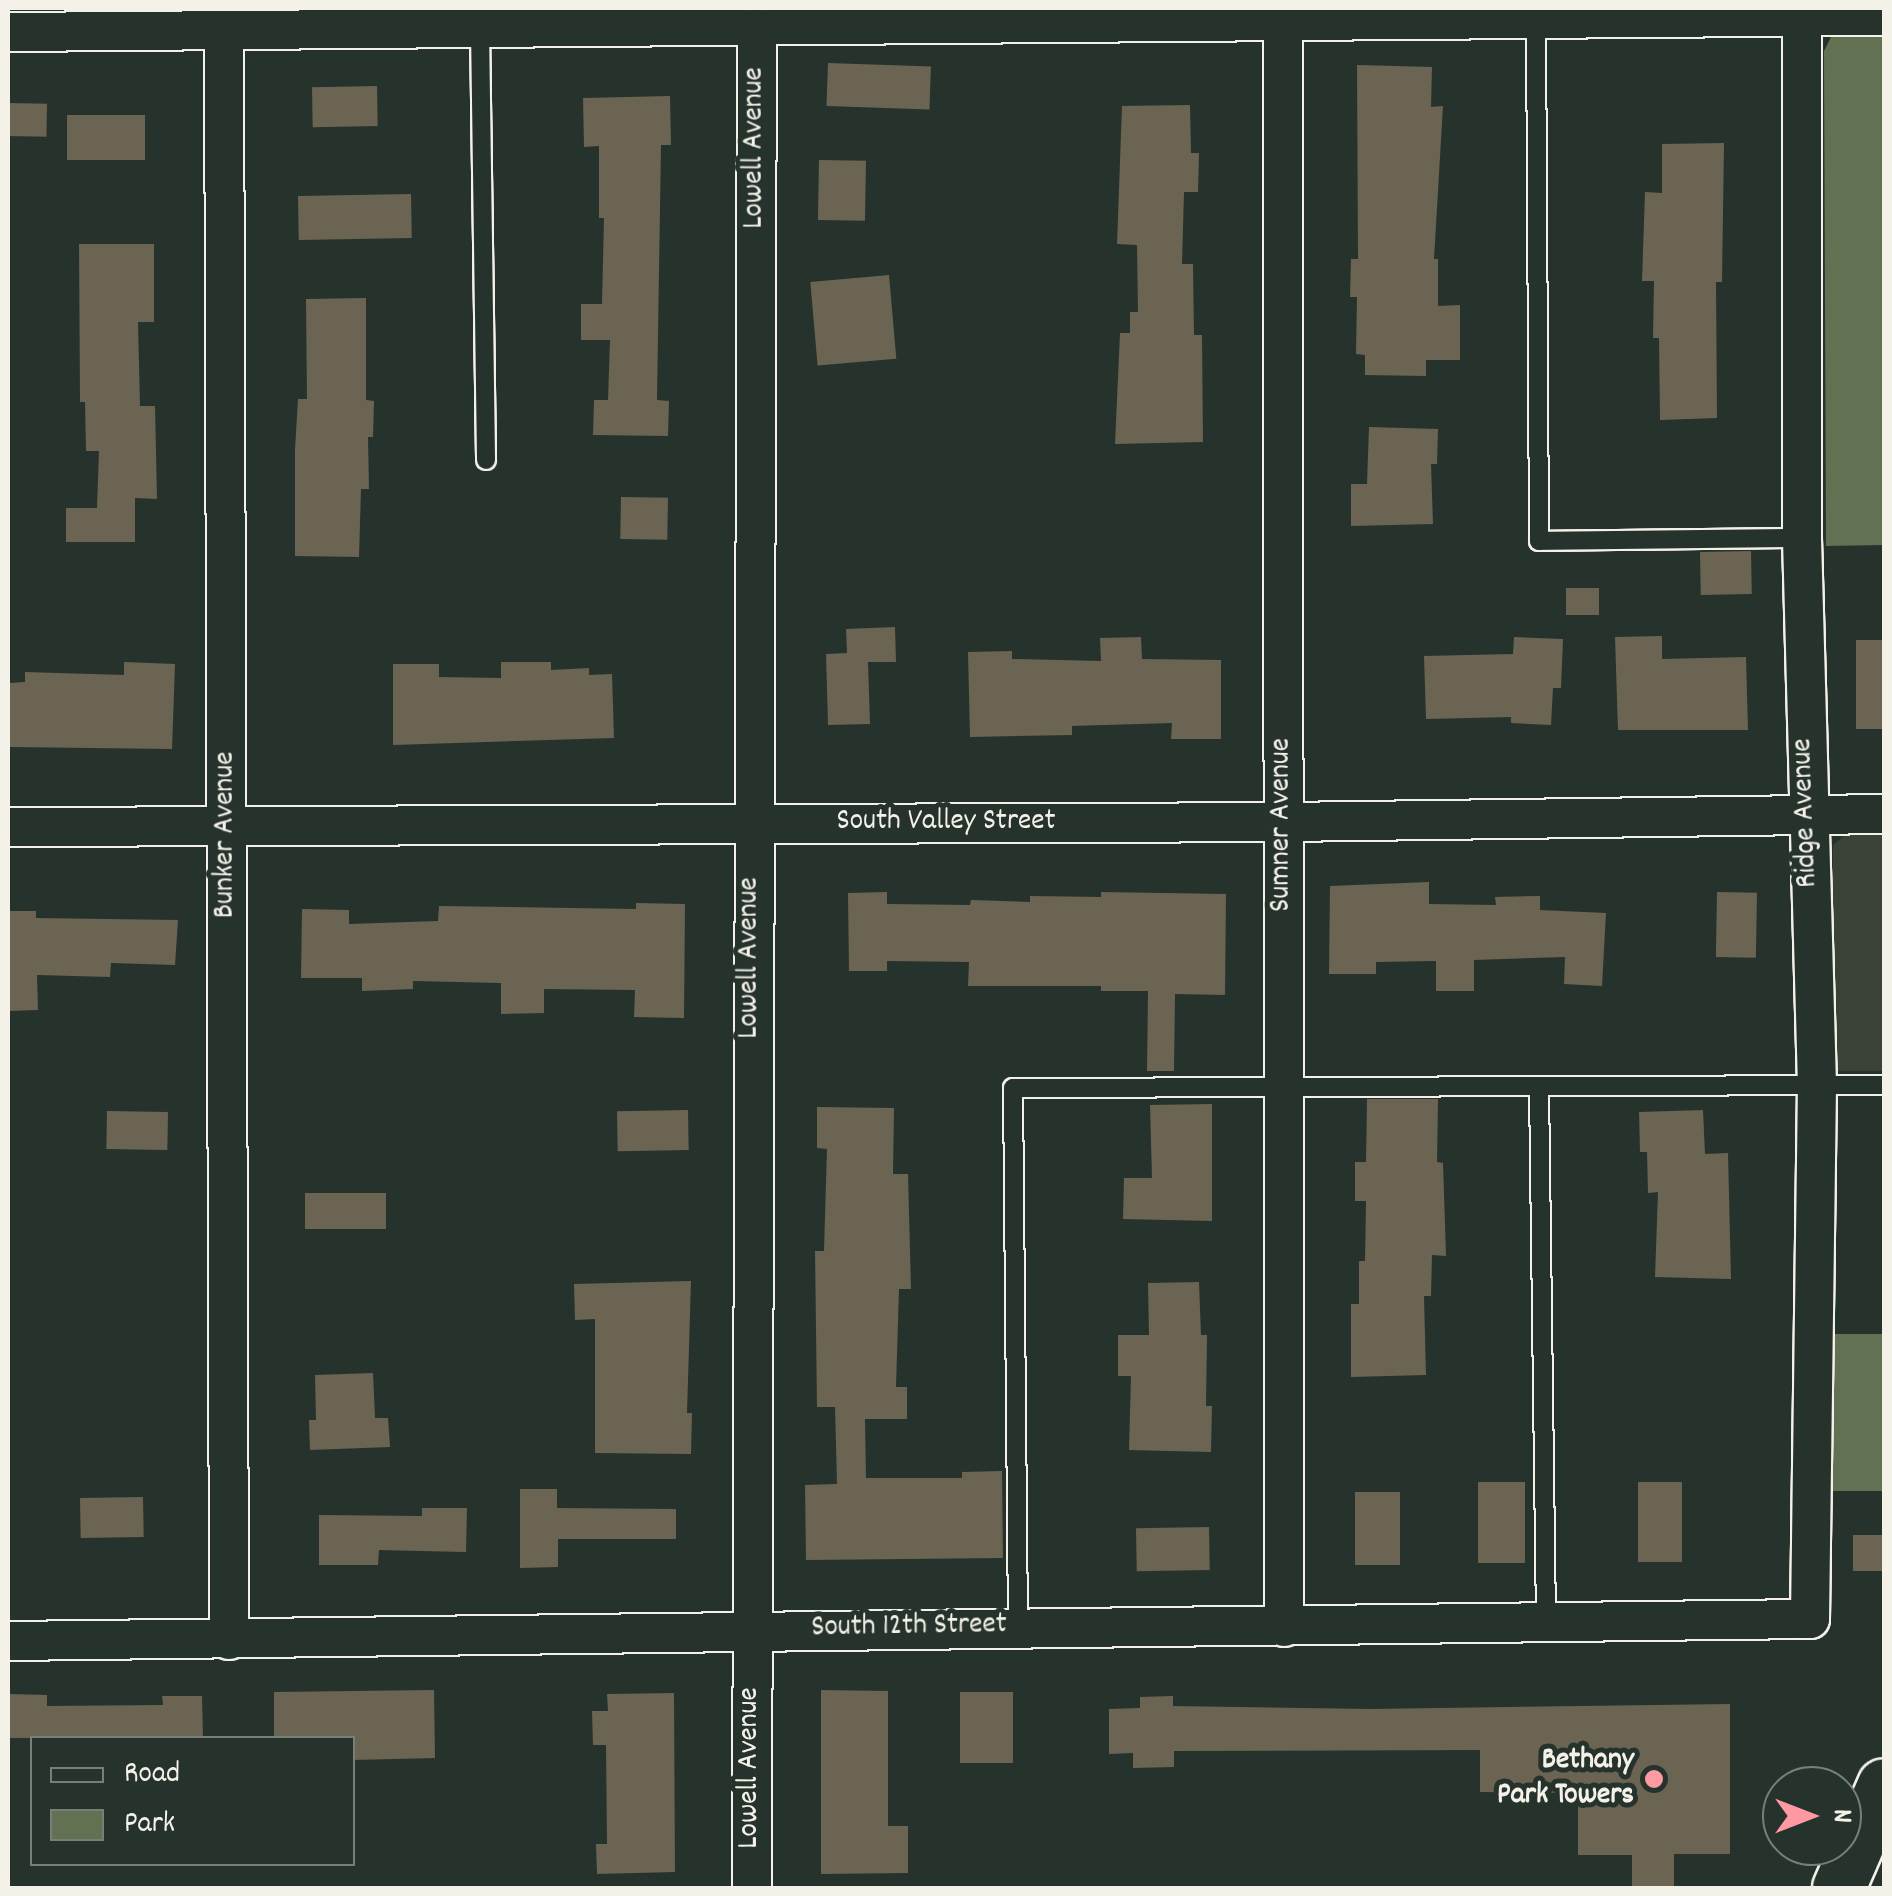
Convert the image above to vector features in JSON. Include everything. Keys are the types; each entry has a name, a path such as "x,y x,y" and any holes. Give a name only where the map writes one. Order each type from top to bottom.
{"main road":[{"path":"1838,1888 1884,1785"}],"street":[{"path":"8,32 1536,21 1802,12 1884,16"},
{"name":"Ridge Avenue","path":"1802,12 1802,538 1806,815 1817,1086 1810,1619"},
{"name":"Sumner Avenue","path":"1283,23 1284,1627"},
{"name":"Lowell Avenue","path":"752,1888 757,27"},
{"name":"Bunker Avenue","path":"224,30 229,1640"},
{"name":"South Valley Street","path":"8,826 1283,822 1884,814"},
{"name":"South 12th Street","path":"8,1641 1810,1619"}],"lane":[{"path":"1536,21 1538,541 1802,538"},
{"path":"480,28 486,460"},
{"path":"1018,1627 1013,1088 1884,1085"},
{"path":"1539,1086 1546,1622"}],"shaded area":[{"path":"1884,834 1884,1071 1831,1071 1833,845 1845,835"}],"green space":[{"path":"1831,37 1884,37 1884,545 1826,546 1824,51"},
{"path":"1830,1334 1884,1334 1884,1491 1830,1491"}],"building":[{"path":"828,63 931,67 929,110 826,106"},
{"path":"1357,65 1432,67 1431,107 1443,106 1434,259 1438,259 1438,306 1460,305 1460,360 1426,360 1426,376 1365,375 1365,355 1356,354 1357,297 1350,297 1351,259 1358,259"},
{"path":"377,86 378,126 313,127 312,87"},
{"path":"670,96 671,145 661,145 657,400 669,401 668,436 593,435 594,400 608,400 610,340 581,340 581,304 602,304 604,218 599,218 599,146 584,147 583,98"},
{"path":"8,103 47,104 46,137 8,136"},
{"path":"1190,105 1191,153 1199,153 1198,192 1184,192 1182,264 1193,264 1194,335 1202,335 1203,442 1115,444 1120,333 1130,333 1130,312 1138,312 1137,245 1117,244 1122,106"},
{"path":"67,115 145,115 145,160 67,160"},
{"path":"1724,143 1722,282 1716,282 1717,418 1660,420 1659,338 1653,338 1654,281 1642,281 1645,192 1662,193 1662,144"},
{"path":"819,160 866,161 865,221 818,220"},
{"path":"411,194 412,238 299,240 298,196"},
{"path":"79,244 154,244 154,322 138,322 140,406 155,406 157,499 135,498 135,542 66,542 66,508 97,508 99,451 86,451 85,402 80,402"},
{"path":"889,275 896,359 818,366 810,282"},
{"path":"366,298 366,400 374,401 373,437 368,437 369,489 361,489 359,557 295,556 298,399 307,399 306,299"},
{"path":"1369,427 1438,429 1437,464 1431,464 1433,524 1351,526 1351,484 1367,484"},
{"path":"621,497 668,498 667,540 620,539"},
{"path":"1751,551 1752,594 1701,595 1700,552"},
{"path":"1566,588 1599,588 1599,615 1566,615"},
{"path":"895,627 896,662 868,662 870,724 828,725 826,654 847,653 846,629"},
{"path":"1662,636 1662,659 1746,657 1748,730 1618,730 1615,637"},
{"path":"1141,637 1142,659 1221,660 1221,739 1171,739 1172,723 1072,726 1072,735 970,737 968,652 1012,651 1012,659 1101,661 1100,638"},
{"path":"1514,637 1563,639 1561,688 1553,688 1551,725 1511,723 1511,717 1426,719 1424,656 1513,654"},
{"path":"1856,640 1884,640 1884,729 1856,729"},
{"path":"124,662 175,664 172,749 10,747 9,683 25,682 25,672 124,675"},
{"path":"501,662 551,662 551,670 589,668 589,675 612,674 614,738 393,745 393,664 439,664 439,677 501,678"},
{"path":"1429,882 1429,904 1496,905 1495,897 1540,896 1540,910 1606,913 1602,986 1564,984 1565,957 1474,960 1474,991 1436,991 1436,961 1376,962 1376,974 1329,974 1330,886"},
{"path":"887,892 887,904 970,905 971,900 1030,902 1030,896 1101,897 1101,892 1226,894 1225,995 1175,994 1174,1071 1147,1071 1148,991 1101,991 1101,986 968,986 969,962 887,961 887,971 849,971 848,893"},
{"path":"1717,892 1757,893 1756,958 1716,957"},
{"path":"636,903 685,904 684,1018 634,1017 635,990 544,989 544,1013 501,1014 501,983 413,981 413,989 362,991 362,978 301,978 302,909 349,910 349,924 438,921 439,906 636,909"},
{"path":"8,911 36,911 36,918 178,920 175,965 111,963 110,977 37,975 38,1010 8,1011"},
{"path":"1367,1099 1438,1099 1437,1162 1443,1163 1446,1256 1432,1255 1431,1296 1424,1296 1426,1375 1351,1377 1351,1304 1359,1304 1359,1261 1365,1261 1366,1201 1355,1201 1355,1162 1366,1162"},
{"path":"1212,1104 1212,1221 1123,1219 1124,1178 1152,1178 1150,1105"},
{"path":"817,1107 894,1108 893,1174 908,1174 911,1289 899,1289 896,1387 907,1387 907,1419 865,1419 866,1478 962,1478 962,1472 1002,1471 1003,1558 806,1560 805,1485 837,1484 835,1407 817,1407 815,1251 824,1251 827,1149 817,1148"},
{"path":"688,1110 689,1150 618,1151 617,1111"},
{"path":"1703,1110 1705,1154 1728,1153 1731,1279 1655,1277 1658,1192 1648,1193 1647,1152 1640,1152 1639,1112"},
{"path":"107,1111 168,1112 167,1150 106,1149"},
{"path":"305,1193 386,1193 386,1229 305,1229"},
{"path":"691,1281 687,1413 692,1413 691,1454 595,1453 595,1319 575,1320 574,1284"},
{"path":"1199,1282 1201,1335 1207,1335 1206,1406 1212,1406 1211,1452 1129,1450 1131,1376 1118,1376 1118,1335 1149,1335 1148,1283"},
{"path":"373,1373 375,1418 388,1418 390,1447 310,1450 309,1420 316,1420 315,1375"},
{"path":"1478,1482 1525,1482 1525,1563 1478,1563"},
{"path":"1638,1482 1682,1482 1682,1562 1638,1562"},
{"path":"520,1489 557,1489 557,1508 676,1509 676,1539 558,1539 558,1567 520,1568"},
{"path":"1355,1492 1400,1492 1400,1565 1355,1565"},
{"path":"143,1497 144,1537 81,1538 80,1498"},
{"path":"422,1508 467,1508 466,1552 379,1550 378,1565 319,1565 319,1515 422,1516"},
{"path":"1209,1527 1210,1570 1137,1571 1136,1528"},
{"path":"1853,1535 1884,1535 1884,1571 1853,1571"},
{"path":"434,1690 435,1758 355,1760 355,1736 274,1736 274,1692"},
{"path":"821,1690 888,1691 888,1826 908,1826 908,1873 821,1874"},
{"path":"960,1692 1013,1692 1013,1763 960,1763"},
{"path":"674,1693 675,1872 597,1874 596,1844 607,1844 606,1745 593,1745 592,1711 608,1711 607,1694"},
{"path":"8,1694 47,1695 47,1706 163,1705 162,1696 202,1696 203,1736 8,1738"},
{"path":"1173,1696 1173,1706 1370,1709 1730,1704 1730,1854 1674,1854 1674,1888 1632,1888 1632,1855 1578,1855 1578,1793 1480,1792 1480,1750 1174,1751 1174,1767 1133,1768 1133,1753 1109,1754 1109,1709 1140,1708 1140,1697"}],"place":[{"name":"Bethany Park Towers","path":"1654,1779"}]}
